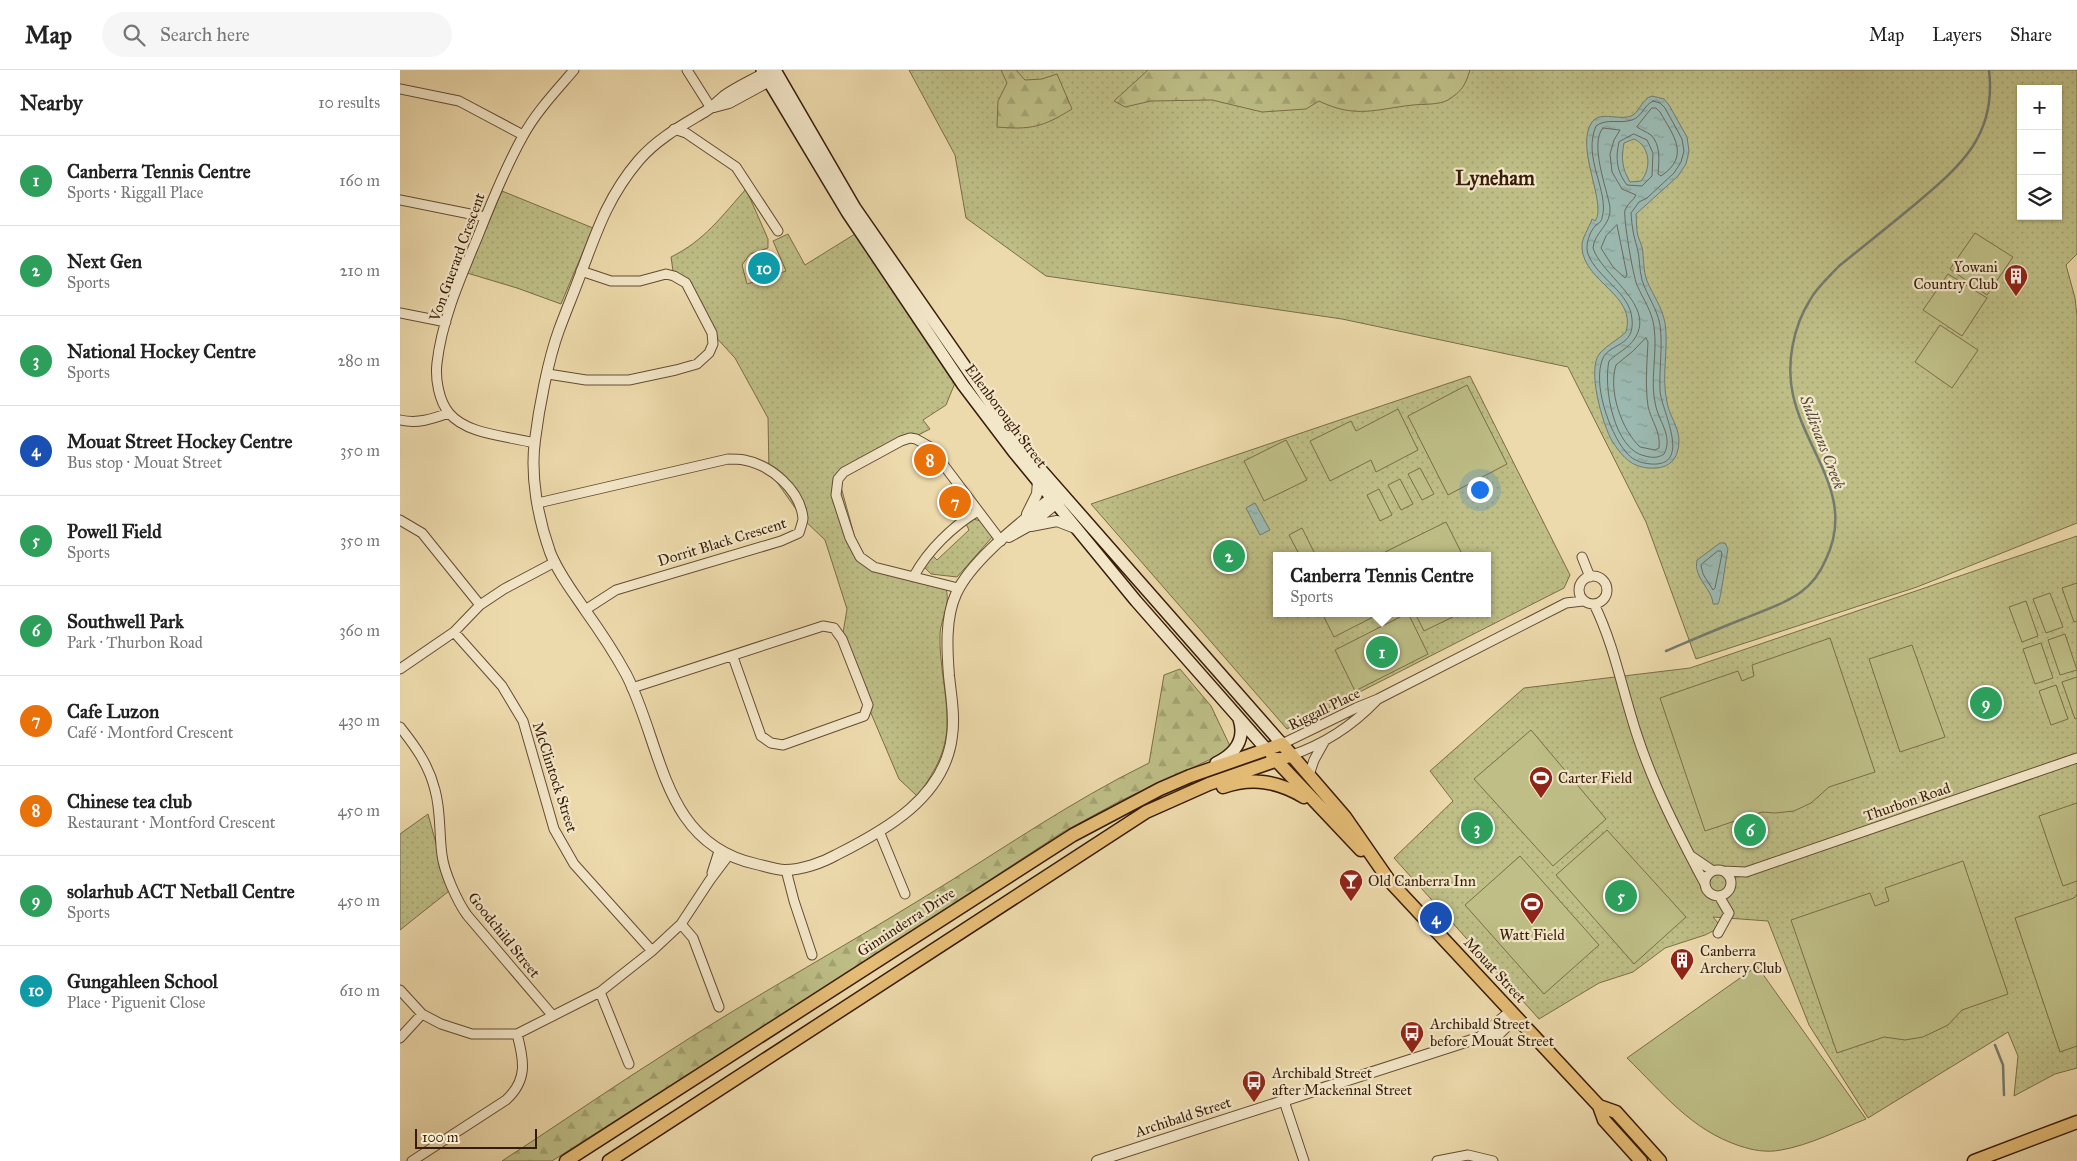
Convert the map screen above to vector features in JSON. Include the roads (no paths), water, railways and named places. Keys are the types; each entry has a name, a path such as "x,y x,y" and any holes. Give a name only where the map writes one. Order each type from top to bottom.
{"main road":[{"name":"Ellenborough Street","path":"770,74 846,212 963,385 1038,481 1058,498 1282,744"},
{"name":"Ellenborough Street","path":"770,74 855,208 1058,498 1076,528 1167,637 1267,750"},
{"path":"1190,776 1226,758 1235,751 1240,737 1239,719"},
{"name":"Ginninderra Drive","path":"566,1161 1073,835 1160,789 1190,776 1282,744"},
{"name":"Mouat Street","path":"1282,744 1345,817 1388,878"},
{"name":"Mouat Street","path":"1267,750 1599,1106 1604,1120 1640,1161"},
{"path":"609,1161 1146,812 1209,784 1292,756"},
{"path":"1101,840 1162,812 1237,782 1272,782 1292,790 1316,804"},
{"name":"Mouat Street","path":"1599,1106 1616,1112 1660,1161"},
{"path":"1974,1161 2077,1122"}],"street":[{"name":"Von Guerard Crescent","path":"449,413 440,394 437,364 446,322 461,276 485,217 523,135 549,98 574,70"},
{"path":"687,70 711,108"},
{"path":"770,74 725,96 711,108 674,129 641,157 613,194 558,333 534,443 535,481 538,503 549,550 585,610 611,648 632,688 670,791 689,823 724,854 786,870 820,863 879,831 921,800 932,789 941,772 948,754 953,728 948,663 948,624 958,588 987,553 1058,498"},
{"path":"400,89 458,101 523,135"},
{"path":"674,129 686,133 736,167 778,230"},
{"path":"400,200 485,217"},
{"path":"548,374 586,380 629,380 697,364 709,353 713,344 712,333 686,284 674,276 666,274 640,281 610,282 582,271"},
{"path":"400,313 446,322"},
{"path":"400,420 412,423 449,413 456,419 485,434 534,443"},
{"path":"958,588 874,567 865,562 850,538 836,495 838,479 844,472 901,441 910,438 916,439 930,447 1001,541"},
{"name":"Dorrit Black Crescent","path":"538,503 728,459 744,460 762,467 784,482 794,492 803,519 799,533 616,590 585,610"},
{"path":"1026,522 1037,494 1038,481"},
{"path":"914,576 927,555 964,520 978,511"},
{"path":"400,520 422,533 480,605"},
{"path":"1026,522 1057,521 1076,528"},
{"path":"1582,557 1590,577"},
{"path":"400,668 454,632 480,605 504,589 555,562"},
{"path":"1603,600 1594,604 1580,598 1579,588 1582,581 1590,577 1598,578 1605,583 1607,592 1603,600 1607,630 1636,733 1667,811 1708,892 1719,896 1729,911"},
{"name":"Riggall Place","path":"1566,603 1579,588"},
{"name":"Riggall Place","path":"1282,744 1378,699 1566,603 1584,601"},
{"path":"1594,604 1607,630"},
{"path":"632,688 733,657 823,626 834,628 842,639 868,705 864,716 783,745 771,743 761,736 733,657"},
{"name":"McClintock Street","path":"454,632 502,686 523,721 554,829 574,864 652,952"},
{"name":"Riggall Place","path":"1292,756 1324,742 1362,715 1378,699"},
{"name":"Goodchild Street","path":"400,726 420,752 432,778 436,792 442,856 458,902 553,1016"},
{"name":"Riggall Place","path":"1309,776 1314,760 1324,742"},
{"name":"Thurbon Road","path":"1712,871 1746,872 2077,758"},
{"path":"879,831 905,894"},
{"path":"400,990 422,1014 441,1024 472,1034 517,1034 600,992 652,952 681,924 710,880 724,854"},
{"path":"1689,854 1712,871 1708,875 1705,884"},
{"path":"786,870 794,901 812,954"},
{"path":"1718,933 1729,911 1730,879 1723,871"},
{"name":"Thurbon Road","path":"1719,896 1725,894 1746,872"},
{"path":"681,924 693,938 719,1007"},
{"path":"600,992 630,1064"},
{"path":"400,1038 422,1014"},
{"name":"Archibald Street","path":"1097,1161 1478,1038 1499,1034 1514,1014"},
{"path":"412,1161 506,1100 516,1091 521,1079 523,1063 517,1034"},
{"path":"1284,1101 1304,1161"},
{"path":"1437,1161 1468,1155 1493,1161"}],"water":[{"path":"1649,97 1664,99 1669,105 1687,137 1689,151 1686,164 1678,176 1636,214 1637,233 1642,247 1646,277 1664,317 1666,333 1665,392 1679,438 1675,458 1667,465 1658,468 1637,466 1625,457 1612,441 1604,423 1595,384 1596,361 1603,350 1626,332 1627,319 1624,308 1617,298 1591,270 1585,260 1582,248 1584,237 1592,219 1595,221 1598,213 1588,160 1587,133 1592,122 1596,119 1606,116 1628,117 1633,115","holes":["1634,139 1639,142 1648,158 1647,170 1641,181 1630,182 1623,163 1624,143"]},
{"path":"1255,503 1270,530 1260,535 1246,508"},
{"path":"1720,543 1725,543 1728,549 1719,601 1718,604 1713,604 1710,593 1700,578 1696,566 1697,560"}],"waterway":[{"name":"Sullivans Creek","path":"1666,651 1788,600 1805,589 1822,568 1834,537 1835,515 1832,495 1826,476 1799,416 1793,395 1790,371 1791,358 1792,346 1799,322 1813,295 1839,266 1930,192 1971,148 1981,132 1987,114 1990,93 1989,70"},
{"name":"Sullivans Creek","path":"1995,1045 2003,1065 2004,1095"}],"place":[{"name":"Gungahleen School","path":"764,268"},
{"name":"Yowani Country Club","path":"2016,297"},
{"name":"Chinese tea club","path":"930,460"},
{"name":"Cafe Luzon","path":"955,502"},
{"name":"Next Gen","path":"1229,556"},
{"name":"Canberra Tennis Centre","path":"1382,652"},
{"name":"solarhub ACT Netball Centre","path":"1986,703"},
{"name":"Carter Field","path":"1541,799"},
{"name":"National Hockey Centre","path":"1477,828"},
{"name":"Southwell Park","path":"1750,830"},
{"name":"Powell Field","path":"1621,896"},
{"name":"Old Canberra Inn","path":"1351,902"},
{"name":"Mouat Street Hockey Centre","path":"1436,918"},
{"name":"Watt Field","path":"1532,925"},
{"name":"Canberra Archery Club","path":"1682,981"},
{"name":"Archibald Street before Mouat Street","path":"1412,1054"},
{"name":"Archibald Street after Mackennal Street","path":"1254,1103"}],"district":[{"name":"Lyneham","path":"1495,178"}]}
